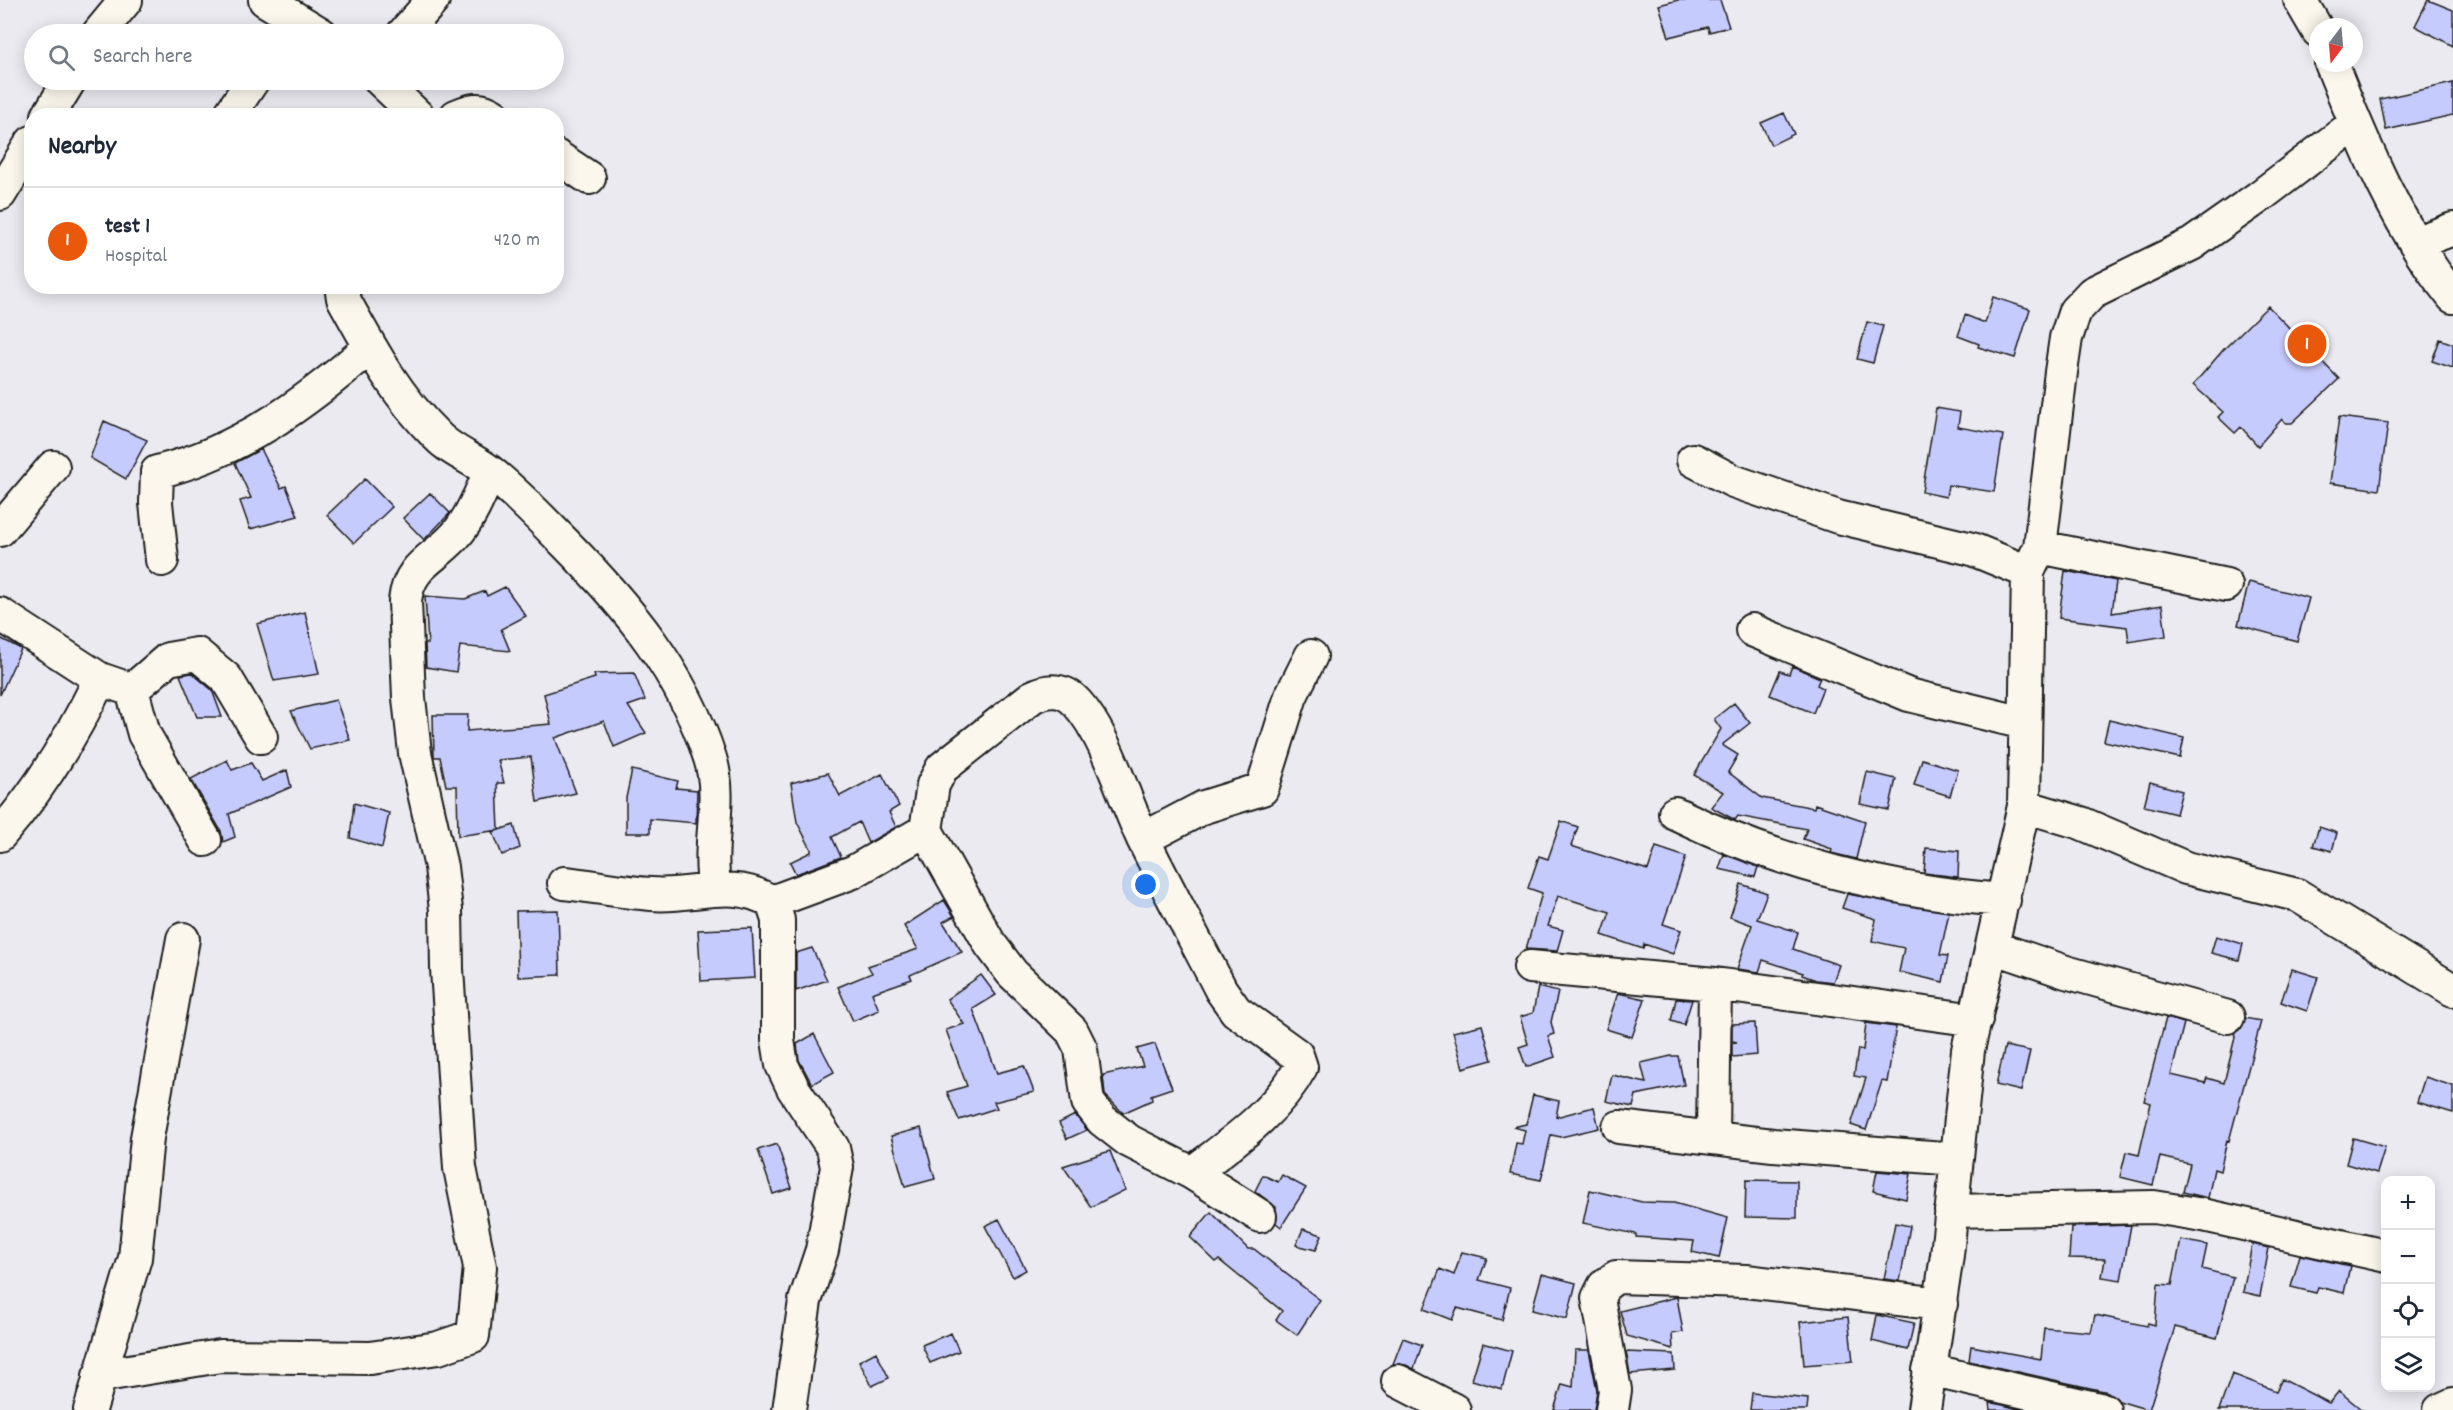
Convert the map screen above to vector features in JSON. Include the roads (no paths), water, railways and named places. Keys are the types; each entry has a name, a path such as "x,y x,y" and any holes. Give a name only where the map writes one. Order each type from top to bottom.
{"street":[{"path":"106,24 126,0"},
{"path":"265,0 287,24"},
{"path":"412,24 433,0"},
{"path":"2300,0 2310,18"},
{"path":"2335,72 2355,124 2415,243 2453,297"},
{"path":"53,108 64,90"},
{"path":"234,108 246,90"},
{"path":"391,90 410,108"},
{"path":"1924,1410 1941,1304 1968,1050 2024,806 2024,723 2034,559 2066,338 2075,311 2092,294 2192,243 2268,191 2355,124"},
{"path":"0,194 24,155"},
{"path":"564,161 589,178"},
{"path":"2415,243 2453,229"},
{"path":"342,294 370,347 401,397 438,438 490,472 602,581 639,623 679,684 702,735 716,782 717,814 711,870 715,888"},
{"path":"162,560 156,503 157,472 193,463 258,432 323,388 370,347"},
{"path":"1693,460 1732,481 1838,517 1972,549 2226,585"},
{"path":"0,530 53,467"},
{"path":"99,1376 220,1356 370,1358 438,1348 473,1336 480,1267 460,1168 447,969 446,910 441,867 415,753 409,698 405,602 406,587 416,570 459,532 471,514 490,472"},
{"path":"0,614 100,679 132,690"},
{"path":"1752,630 1909,696 2024,723"},
{"path":"132,690 168,659 197,654 226,678 261,737"},
{"path":"1143,839 1204,807 1262,789 1290,696 1311,656"},
{"path":"0,835 22,809 78,725 100,679"},
{"path":"132,690 144,734 205,840"},
{"path":"1192,1173 1260,1119 1291,1086 1301,1067 1297,1055 1236,1011 1221,990 1143,839 1092,722 1076,701 1060,692 1046,690 1032,697 942,768 933,785 926,830 990,944 1012,973 1072,1031 1082,1049 1088,1102 1102,1120 1129,1141 1192,1173 1260,1216"},
{"path":"2024,806 2081,823 2187,868 2297,895 2453,990"},
{"path":"1675,813 1711,831 1808,864 1932,892 2004,900"},
{"path":"772,902 853,872 926,830"},
{"path":"564,883 653,895 715,888 756,892 772,902 778,920 778,1040 782,1065 793,1088 833,1148 837,1167 822,1251 805,1301 789,1410"},
{"path":"90,1410 135,1258 147,1138 183,939"},
{"path":"1993,946 2066,972 2228,1017"},
{"path":"1530,967 1715,984 1976,1020"},
{"path":"1713,1136 1715,984"},
{"path":"1619,1127 1773,1144 1957,1159"},
{"path":"1951,1210 2154,1207 2203,1215 2381,1255"},
{"path":"1612,1410 1614,1390 1598,1298 1604,1286 1616,1276 1746,1281 1941,1304"},
{"path":"1929,1370 2104,1410"},
{"path":"1398,1381 1454,1410"},
{"path":"2440,1410 2453,1404"}],"place":[{"name":"test 1","path":"2307,344"}]}
